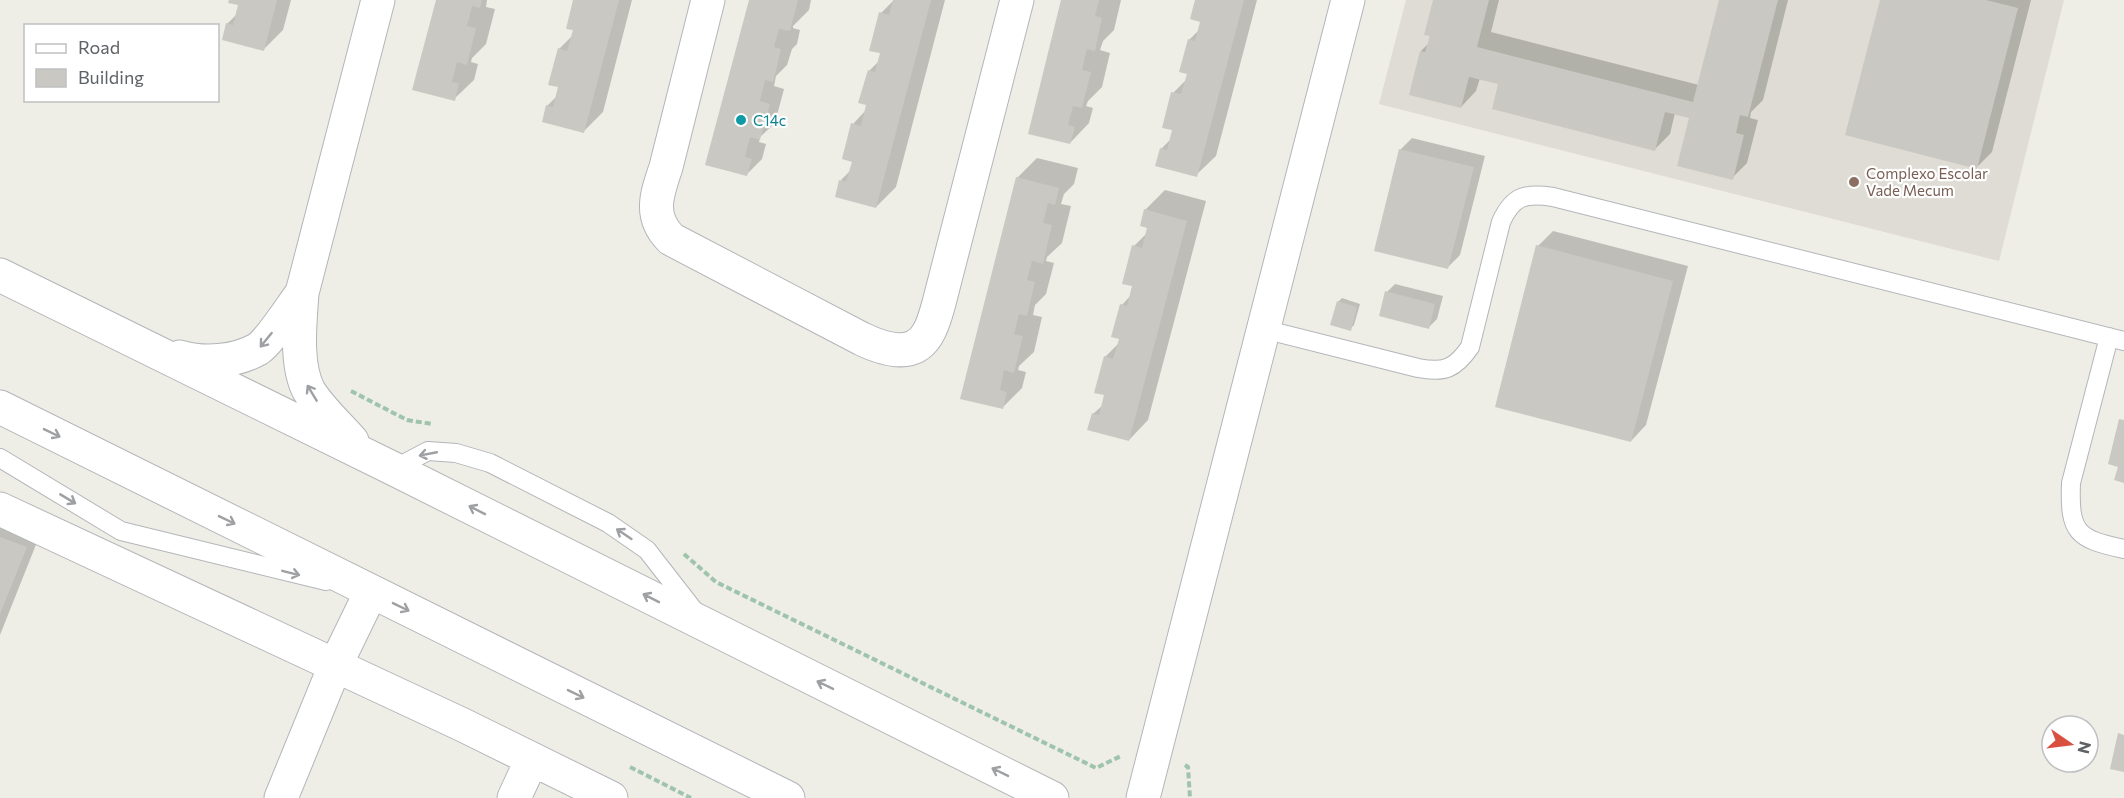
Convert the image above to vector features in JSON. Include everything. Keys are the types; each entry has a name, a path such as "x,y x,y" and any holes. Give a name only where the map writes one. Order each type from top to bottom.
{"street":[{"path":"363,454 309,390 302,373 302,293 378,0"},
{"path":"708,0 666,167 658,190 656,213 659,224 671,239 878,347 897,351 919,344 926,337 934,320 1017,0"},
{"path":"1143,798 1348,0"},
{"path":"0,275 1052,798"},
{"path":"146,347 194,361 218,361 239,357 260,348 302,293"},
{"path":"0,407 788,798"},
{"path":"0,509 611,798"},
{"path":"281,798 335,666 371,592"},
{"path":"514,798 532,759"}],"lane":[{"path":"1263,328 1418,368 1435,371 1448,368 1462,359 1470,347 1501,222 1508,206 1520,198 1536,194 2117,339 2071,483 2070,505 2075,527 2084,537 2096,543 2124,549"},
{"path":"394,469 428,451 456,453 490,463 608,523 647,550 704,624"},
{"path":"0,458 121,531 371,592"}],"path":[{"path":"345,388 407,420 437,425"},
{"path":"682,552 716,582 1096,768 1122,756"},
{"path":"1157,746 1188,767 1190,798"},
{"path":"630,767 691,798"}],"shaded area":[{"name":"Complexo Escolar Vade Mecum","path":"1406,0 2064,0 1999,261 1379,104"}],"building":[{"path":"229,0 277,0 264,51 222,40 226,23 233,25 238,5 228,3"},
{"path":"436,0 482,0 480,8 472,6 467,26 476,28 467,65 457,62 452,82 459,83 455,101 412,90"},
{"path":"573,0 619,0 584,133 542,122 546,105 553,107 558,87 548,85 558,48 567,51 573,30 566,29"},
{"name":"C14c","path":"749,0 798,0 790,31 779,29 774,47 781,49 773,82 765,80 760,101 770,104 760,140 750,137 745,157 752,159 747,176 705,165"},
{"path":"893,0 931,0 876,208 835,197 839,180 846,181 852,162 842,159 851,123 861,126 866,105 858,103 868,70 875,72 880,53 869,51 879,12 889,15"},
{"path":"1061,0 1099,0 1095,16 1102,18 1095,51 1087,49 1082,70 1091,72 1082,108 1073,106 1068,125 1075,127 1070,144 1028,134"},
{"path":"1195,0 1244,0 1197,177 1155,166 1160,148 1167,150 1172,130 1162,128 1171,92 1181,94 1187,74 1179,72 1188,39 1195,41 1200,22 1190,19"},
{"path":"1433,0 1489,0 1477,47 1693,102 1719,0 1778,0 1748,117 1740,115 1736,133 1744,135 1733,180 1677,166 1689,118 1665,112 1655,151 1492,109 1498,84 1469,77 1461,108 1409,95 1420,51 1425,52 1430,36 1424,35"},
{"path":"1880,0 1986,0 2018,8 1977,169 1845,135"},
{"path":"1399,149 1474,167 1448,269 1374,251"},
{"path":"1016,177 1059,188 1055,205 1048,203 1043,223 1052,225 1043,264 1032,261 1027,280 1035,282 1027,316 1019,314 1014,334 1023,336 1014,373 1004,370 1000,390 1007,392 1003,409 960,399"},
{"path":"1144,209 1187,221 1129,441 1087,430 1092,413 1099,415 1104,395 1094,393 1104,356 1113,359 1119,339 1111,337 1120,304 1127,306 1132,286 1122,284 1132,245 1142,248 1147,228 1140,226"},
{"path":"1536,245 1673,281 1631,442 1495,407"},
{"path":"1385,291 1435,304 1429,329 1379,316"},
{"path":"1337,301 1357,307 1351,331 1330,325"},
{"path":"2119,419 2124,420 2124,483 2114,480 2118,467 2108,464"},
{"path":"0,537 27,547 0,614"},
{"path":"2118,733 2124,735 2124,772 2110,769"}],"place":[{"name":"C14c","path":"741,120"},
{"name":"Complexo Escolar Vade Mecum","path":"1854,182"}]}
